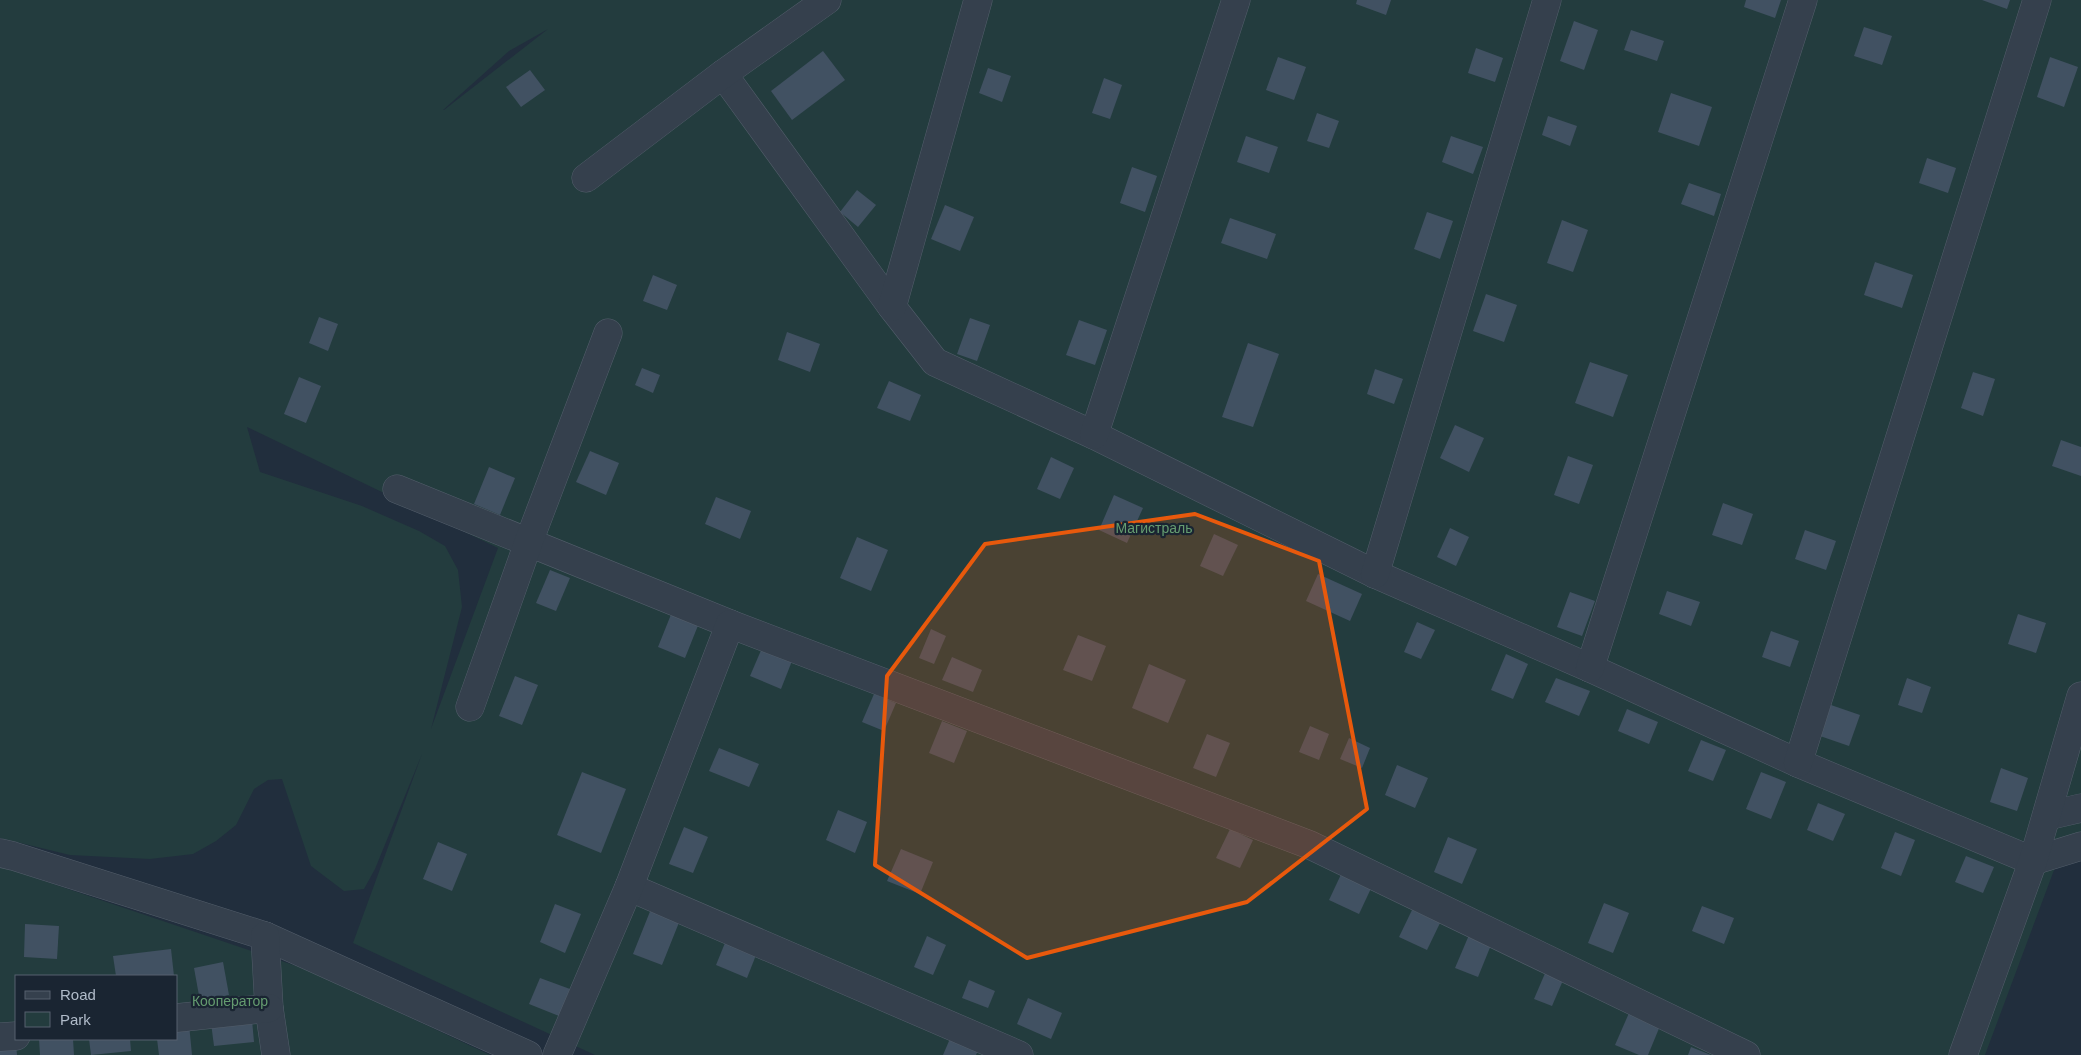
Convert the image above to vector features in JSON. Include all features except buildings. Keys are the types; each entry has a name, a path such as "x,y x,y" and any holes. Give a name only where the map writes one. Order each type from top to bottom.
{"street":[{"path":"586,178 723,74 827,0"},
{"path":"892,307 978,0"},
{"path":"1094,435 1236,0"},
{"path":"1375,574 1548,0"},
{"path":"1590,668 1803,0"},
{"path":"1798,763 2037,0"},
{"path":"723,74 892,307 935,362 1094,435 1375,574 1590,668 1798,763 2034,861 2081,846"},
{"path":"470,707 529,541 608,333"},
{"path":"397,489 730,624 1310,845 1746,1055"},
{"path":"557,1055 630,887 730,624"},
{"path":"1963,1055 2034,861 2081,696"},
{"path":"2047,816 2081,808"},
{"path":"0,853 265,936 528,1055"},
{"path":"630,887 1019,1055"},
{"path":"265,936 269,1008 276,1055"},
{"path":"178,1018 269,1008"},
{"path":"0,1038 15,1036"}],"highlighted area":[{"path":"1195,514 1319,561 1367,809 1247,902 1027,958 875,865 887,676 985,544"}],"green space":[{"name":"Магистраль","path":"0,0 2081,0 2081,832 2066,838 1985,1055 595,1055 353,943 422,754 375,869 364,889 344,891 311,866 282,779 268,780 254,789 236,825 216,841 193,854 150,859 70,855 0,838","holes":["548,29 444,110 443,110 509,51","247,427 498,548 431,729 462,607 458,570 445,546 419,531 362,506 260,472"]},
{"name":"Кооператор","path":"0,866 311,971 490,1055 0,1055"}]}
